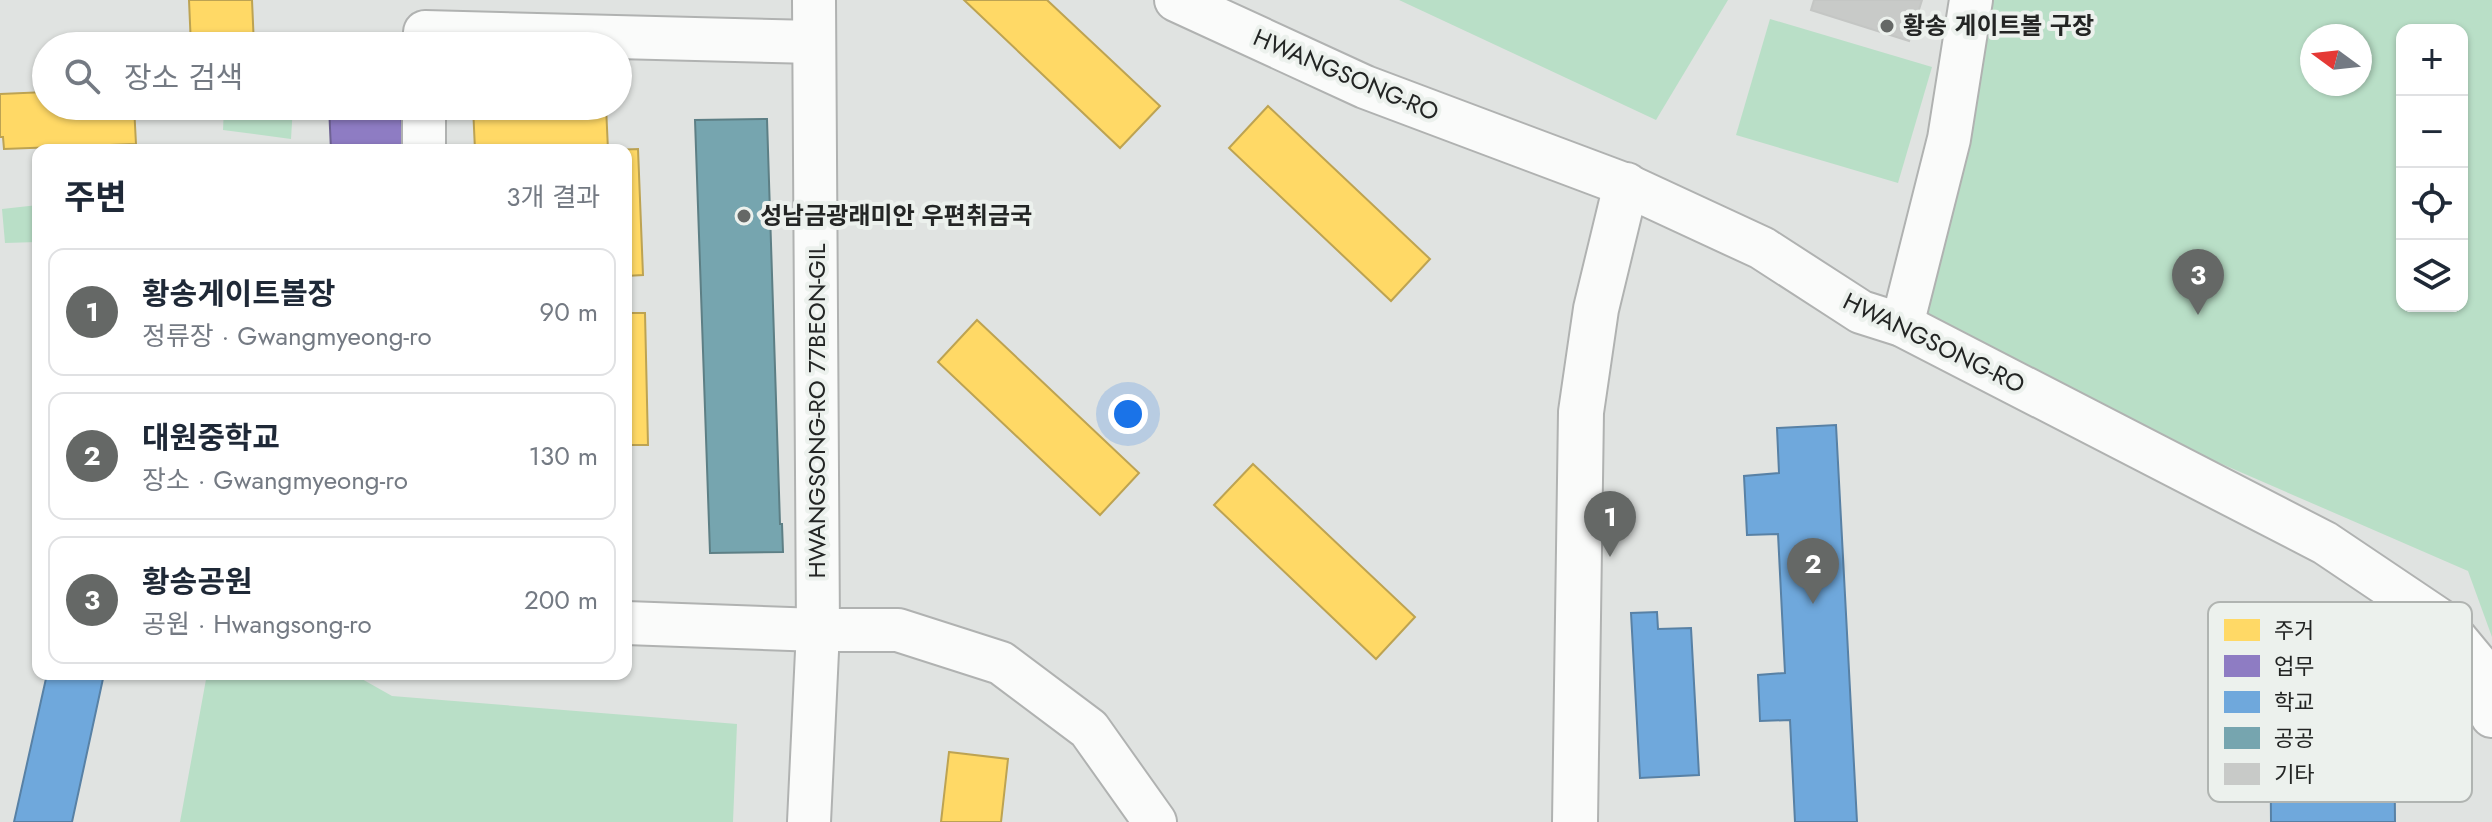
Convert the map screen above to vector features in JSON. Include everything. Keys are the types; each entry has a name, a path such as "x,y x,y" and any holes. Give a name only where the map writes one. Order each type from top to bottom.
{"main road":[{"path":"1575,822 1581,412 1596,309 1626,185"}],"street":[{"name":"HWANGSONG-RO 77BEON-GIL","path":"809,822 818,630 814,0"},
{"name":"HWANGSONG-RO","path":"1176,0 1365,87 1626,185 1762,248 1861,312 1902,325 2325,543 2413,602"},
{"path":"1902,325 1949,139 1971,0"},
{"path":"424,26 570,32"},
{"path":"632,35 814,42"},
{"path":"424,120 424,144"},
{"path":"632,623 898,630 1001,663 1089,729 1155,822"},
{"name":"HWANGSONG-RO","path":"2472,659 2479,667 2492,716"}],"green space":[{"path":"1399,0 1728,0 1656,120"},
{"path":"1955,0 2492,0 2492,637 2468,571 1902,325"},
{"path":"1770,19 1932,67 1898,183 1736,135"},
{"path":"223,120 292,120 291,139 223,130"},
{"path":"32,206 32,242 5,243 2,209"},
{"path":"206,680 364,680 392,696 737,724 733,822 180,822"}],"building: 주거":[{"path":"189,0 252,0 253,32 190,32"},
{"path":"964,0 1047,0 1160,106 1120,148"},
{"path":"32,93 32,120 135,120 136,144 32,144 32,148 4,149 3,137 0,137 0,94"},
{"path":"1268,106 1430,259 1391,301 1229,148"},
{"path":"474,120 607,120 608,144 475,144"},
{"path":"632,149 638,149 643,275 632,276"},
{"path":"632,313 645,313 648,445 632,445"},
{"path":"977,320 1139,473 1100,515 938,362"},
{"path":"1253,464 1415,617 1376,659 1214,505"},
{"path":"949,752 1008,759 1001,822 941,822"}],"building: 업무":[{"path":"330,120 402,120 403,144 331,144"}],"building: 학교":[{"path":"1836,425 1857,822 1795,822 1790,720 1760,721 1758,675 1785,673 1778,534 1747,535 1744,476 1779,473 1777,428"},
{"path":"1657,612 1658,629 1691,628 1699,775 1640,778 1631,613"},
{"path":"46,680 103,680 72,822 14,822"},
{"path":"2271,802 2395,802 2395,822 2271,822"}],"building: 공공":[{"path":"767,119 783,552 710,553 695,120"}],"building: 기타":[{"name":"황송 게이트볼 구장","path":"1814,0 1922,0 1909,41 1811,10"}],"place":[{"name":"황송 게이트볼 구장","path":"1887,26"},
{"name":"성남금광래미안 우편취금국","path":"744,216"},
{"name":"황송공원","path":"2198,315"},
{"name":"황송게이트볼장","path":"1610,557"},
{"name":"대원중학교","path":"1813,604"}]}
